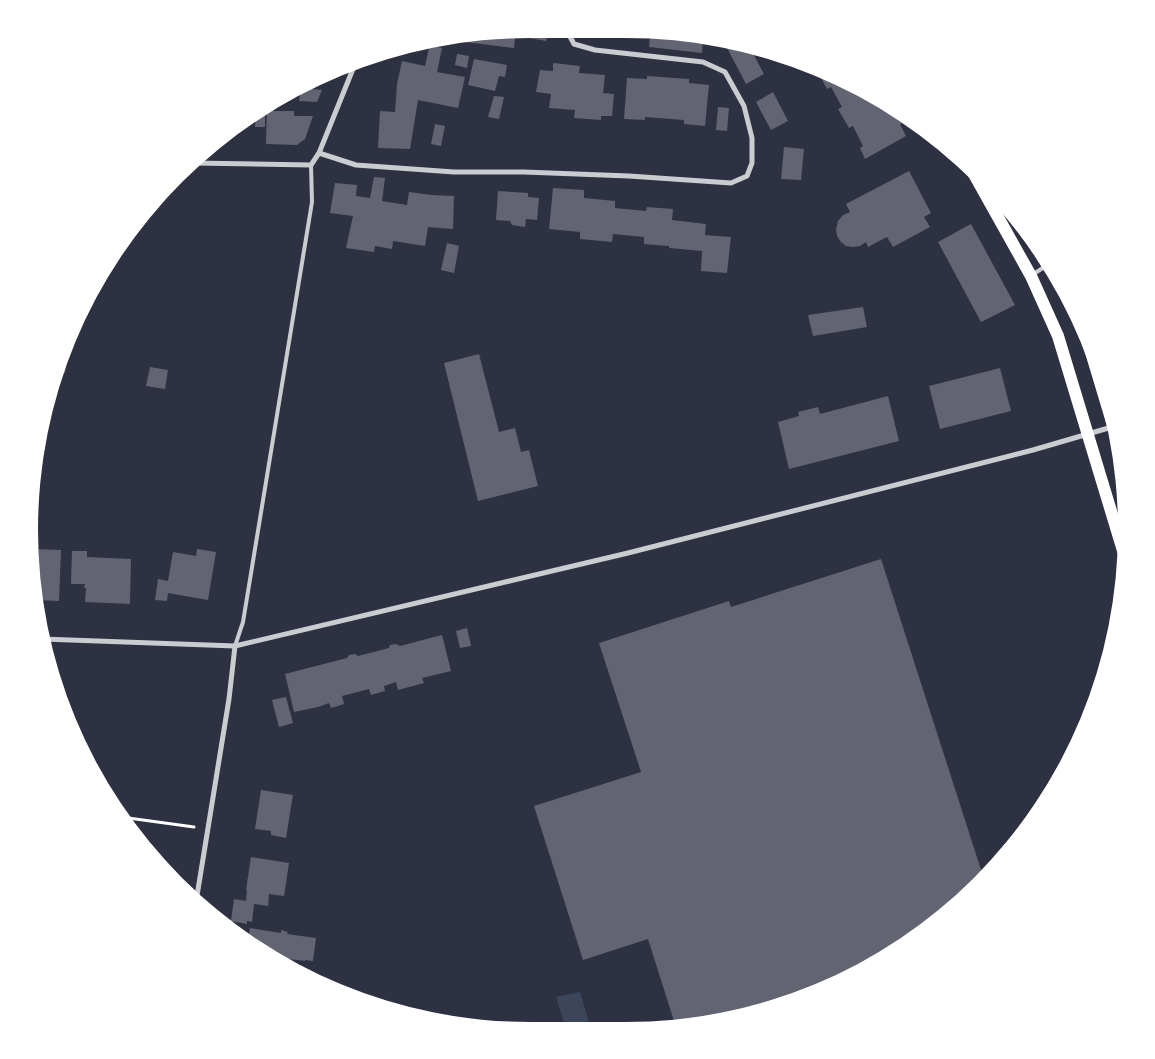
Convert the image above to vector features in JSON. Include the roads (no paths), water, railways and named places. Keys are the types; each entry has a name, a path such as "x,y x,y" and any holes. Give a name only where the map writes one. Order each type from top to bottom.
{"main road":[{"path":"998,209 1058,336 1118,533"}],"street":[{"path":"319,153 356,165 454,172 524,172 629,176 731,183 747,176 752,163 752,138 744,106 725,72 703,62 595,50 574,44 571,38"},
{"path":"202,163 311,165 319,153 352,71"},
{"path":"50,639 235,646 628,553 1023,452 1107,428"},
{"path":"198,892 229,699 235,646"}],"lane":[{"path":"235,646 243,622 312,202 311,165"},
{"path":"1030,276 1042,268"}]}
